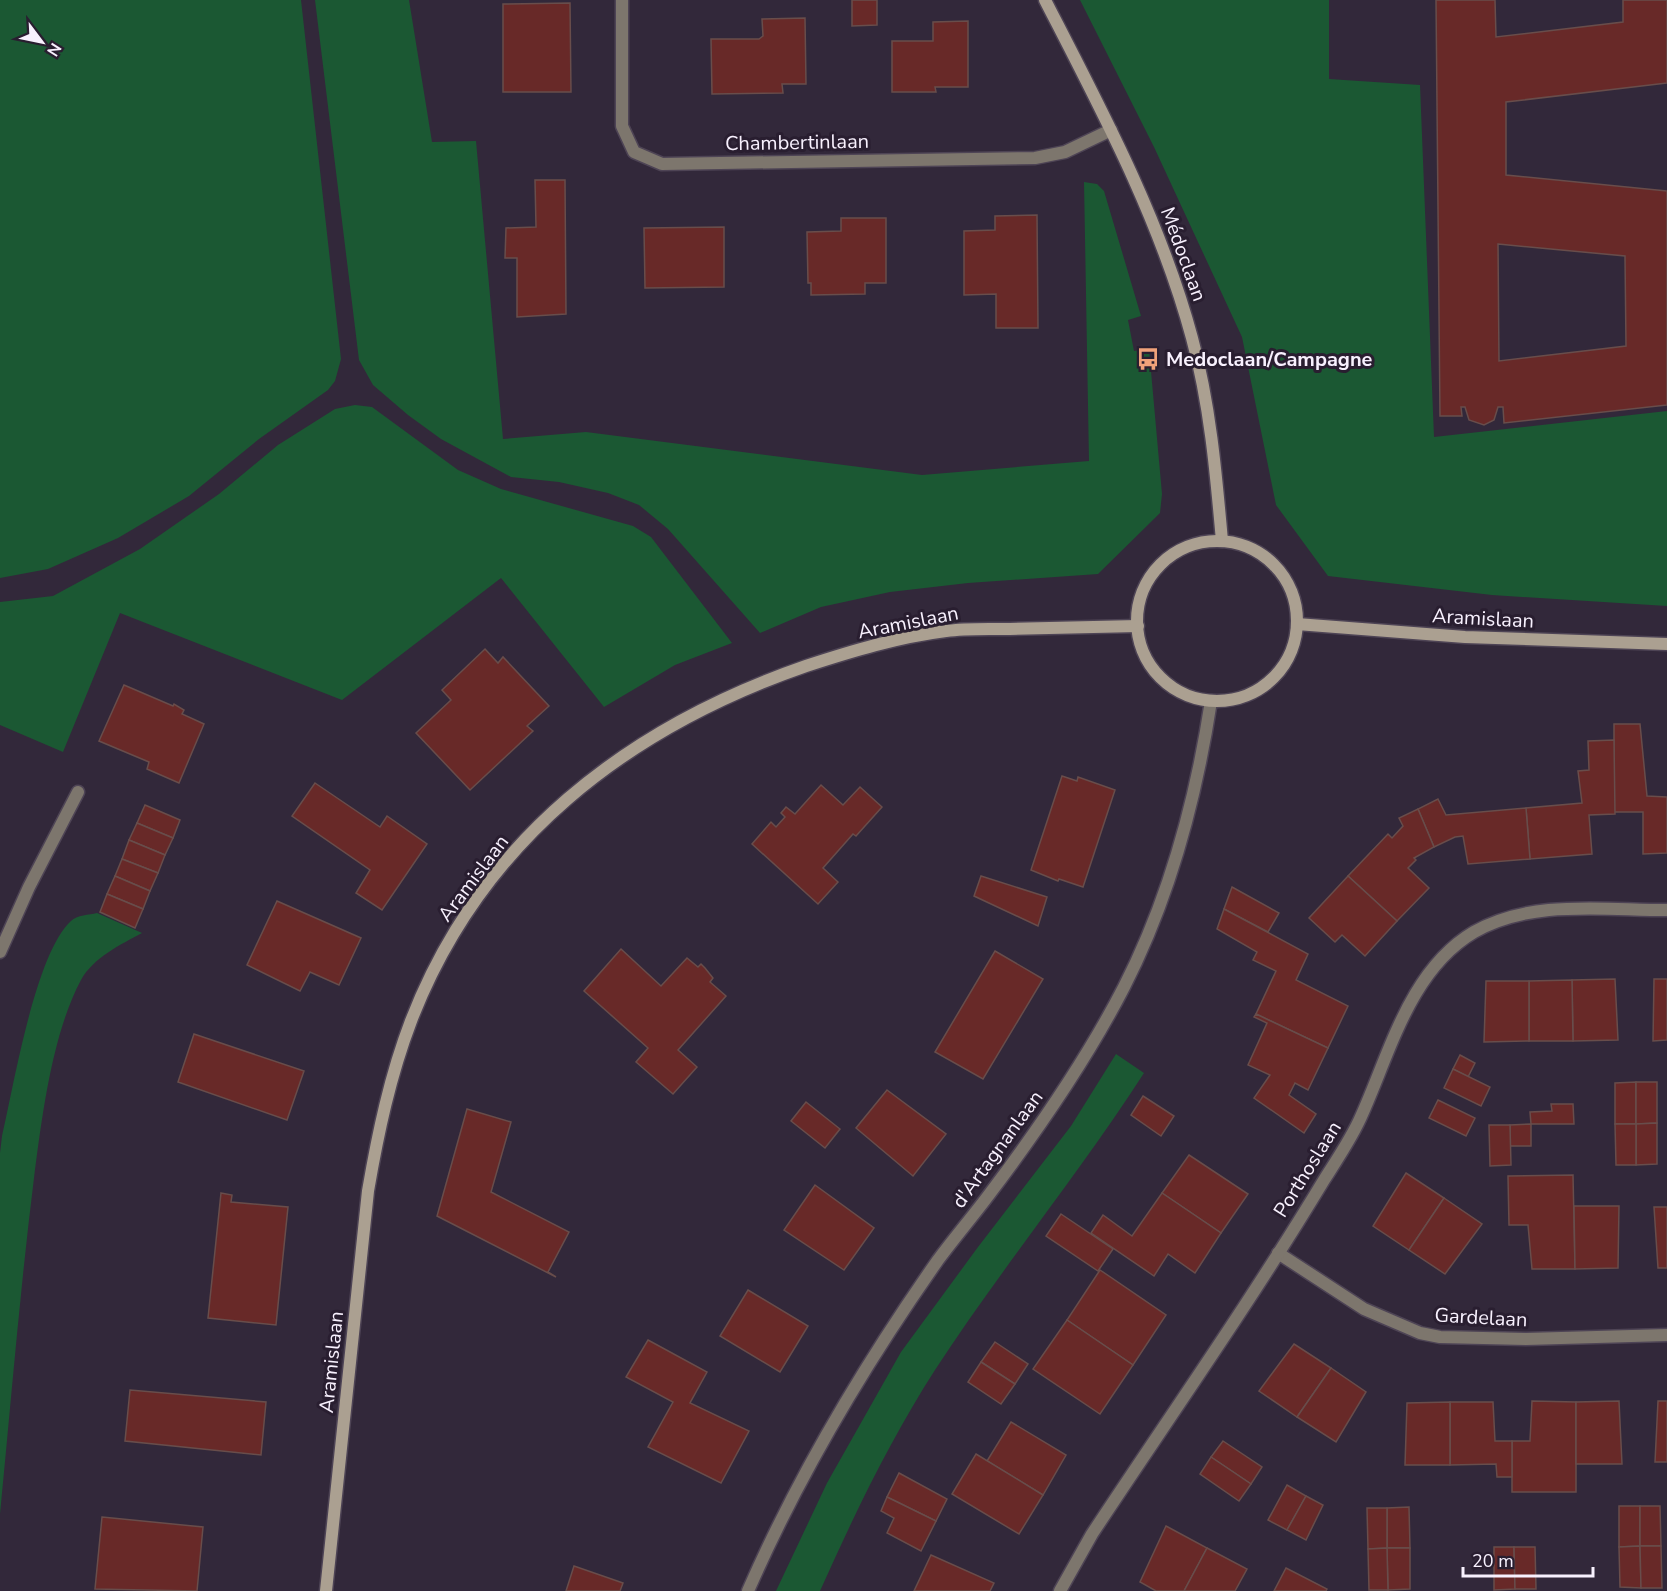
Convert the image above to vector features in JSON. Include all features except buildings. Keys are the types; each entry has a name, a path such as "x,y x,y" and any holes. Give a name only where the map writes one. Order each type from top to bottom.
{"street":[{"name":"Chambertinlaan","path":"622,0 622,126 634,152 662,164 1035,158 1065,152 1111,130"},
{"name":"Médoclaan","path":"1045,0 1111,130 1156,231 1192,338 1204,389 1215,459 1222,541"},
{"path":"1222,541 1252,548 1276,567 1293,593 1297,624 1294,645 1285,664 1270,681 1253,693 1233,700 1212,701 1192,697 1161,678 1149,663 1141,645 1138,626 1139,604 1147,583 1161,565 1178,550 1200,543 1222,541"},
{"name":"Aramislaan","path":"1297,624 1346,630 1465,637 1667,644"},
{"name":"Aramislaan","path":"326,1591 368,1191 379,1127 399,1057 429,981 477,899 517,849 581,786 634,747 684,717 771,678 891,641 948,630 1138,626"},
{"name":"d'Artagnanlaan","path":"748,1591 805,1475 850,1394 940,1258 1040,1125 1099,1033 1124,986 1161,901 1175,860 1194,790 1212,701"},
{"path":"0,952 29,887 78,792"},
{"name":"Porthoslaan","path":"1060,1591 1092,1533 1278,1253 1358,1123 1402,1020 1446,953 1473,933 1504,917 1537,910 1667,910"},
{"name":"Gardelaan","path":"1278,1253 1364,1309 1420,1333 1440,1336 1526,1339 1667,1335"}],"green space":[{"path":"0,0 301,0 341,359 335,381 328,390 259,439 189,496 118,538 48,569 0,578"},
{"path":"315,0 409,0 432,142 476,141 503,439 586,432 922,475 1089,461 1084,182 1097,184 1104,191 1141,316 1128,320 1134,351 1149,349 1162,494 1160,513 1098,574 968,583 890,592 821,607 760,633 668,529 639,505 608,493 559,482 511,477 441,439 373,385 359,360"},
{"path":"1080,0 1329,0 1329,79 1420,85 1434,437 1667,411 1667,606 1492,595 1328,576 1276,505 1242,337 1154,147"},
{"path":"355,405 372,407 458,470 501,489 633,526 651,537 732,643 675,665 604,707 501,578 342,700 120,613 63,752 0,725 0,602 53,596 140,549 219,494 278,445 335,409"},
{"path":"97,913 142,933 108,952 86,972 71,1002 55,1050 41,1129 29,1220 0,1514 0,1153 2,1136 28,1022 47,961 58,938 71,921 80,916"},
{"path":"1116,1054 1144,1073 935,1370 873,1478 820,1591 776,1591 827,1483 901,1352 1071,1126"}],"place":[{"name":"Medoclaan/Campagne","path":"1148,359"}]}
